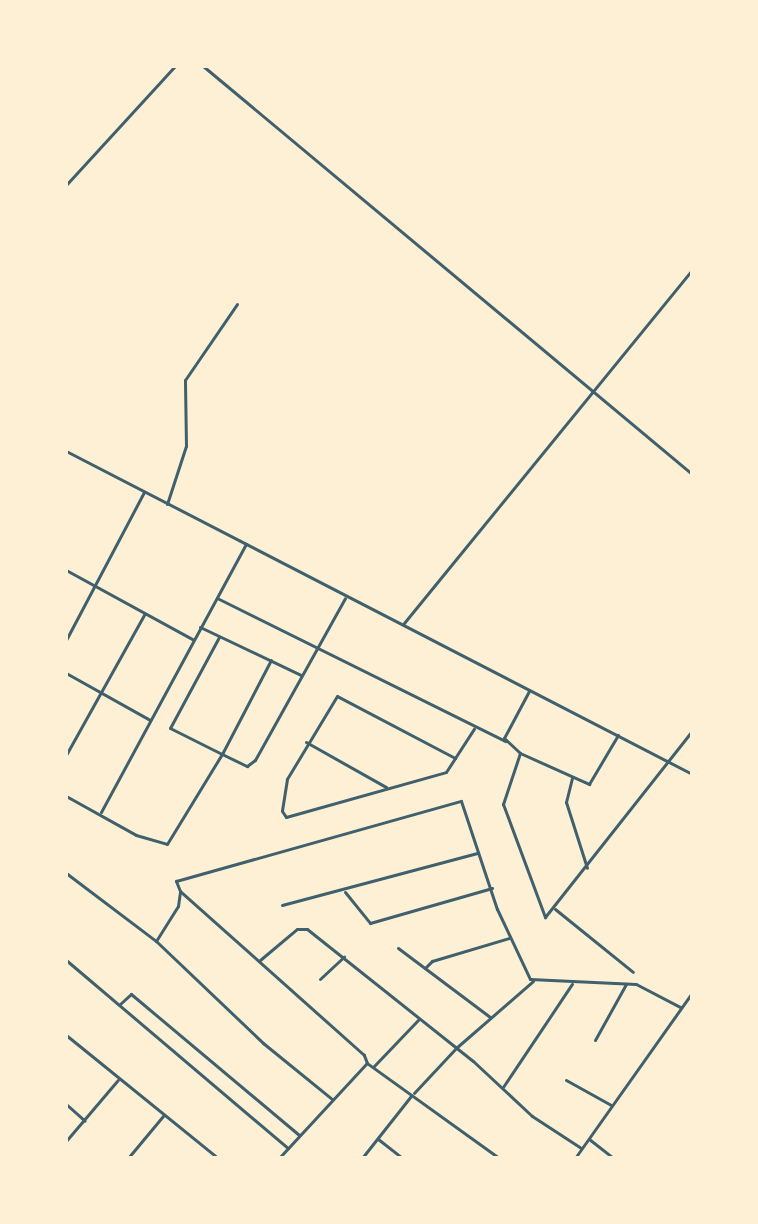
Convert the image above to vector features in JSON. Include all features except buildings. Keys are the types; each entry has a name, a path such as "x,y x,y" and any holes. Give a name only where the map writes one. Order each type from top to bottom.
{"street":[{"path":"66,185 175,66"},
{"path":"203,66 692,474"},
{"path":"403,625 692,270"},
{"path":"167,504 186,446 185,380 237,304"},
{"path":"66,451 345,598 670,760 692,774"},
{"path":"66,640 144,492"},
{"path":"101,813 246,544"},
{"path":"66,569 193,639"},
{"path":"217,598 474,729 505,741 520,753 589,784 618,735"},
{"path":"219,637 170,728 247,766 255,760 345,598"},
{"path":"66,755 145,613"},
{"path":"200,627 301,675"},
{"path":"66,796 136,835 167,844 222,754 271,660"},
{"path":"66,673 150,720"},
{"path":"505,741 529,691"},
{"path":"455,758 337,696 306,742 282,795 286,817 446,772 474,729"},
{"path":"520,753 503,804 541,915 555,908 692,731"},
{"path":"306,742 388,788"},
{"path":"572,778 566,802 587,868"},
{"path":"156,941 178,906 179,879 461,801 509,938 533,981"},
{"path":"282,905 478,853"},
{"path":"66,875 156,941 263,1043 332,1099"},
{"path":"344,890 370,923 492,888"},
{"path":"180,891 260,960 367,1063 499,1158"},
{"path":"555,908 633,972"},
{"path":"260,960 302,927 456,1048 532,1116 581,1148"},
{"path":"425,968 432,961 509,938"},
{"path":"398,948 490,1017"},
{"path":"320,979 344,957"},
{"path":"66,960 288,1148"},
{"path":"362,1158 412,1095 456,1048 533,981 626,984 654,989 680,1007"},
{"path":"503,1087 572,983"},
{"path":"595,1040 626,984"},
{"path":"575,1158 692,993"},
{"path":"120,1004 131,994 299,1135"},
{"path":"687,1000 692,1005"},
{"path":"374,1066 418,1020"},
{"path":"66,1035 218,1158"},
{"path":"279,1158 367,1063"},
{"path":"66,1141 119,1079"},
{"path":"566,1080 613,1106"},
{"path":"66,1104 85,1121"},
{"path":"128,1158 163,1116"},
{"path":"378,1139 402,1158"},
{"path":"589,1139 613,1158"},
{"path":"204,1158 208,1150"}]}
